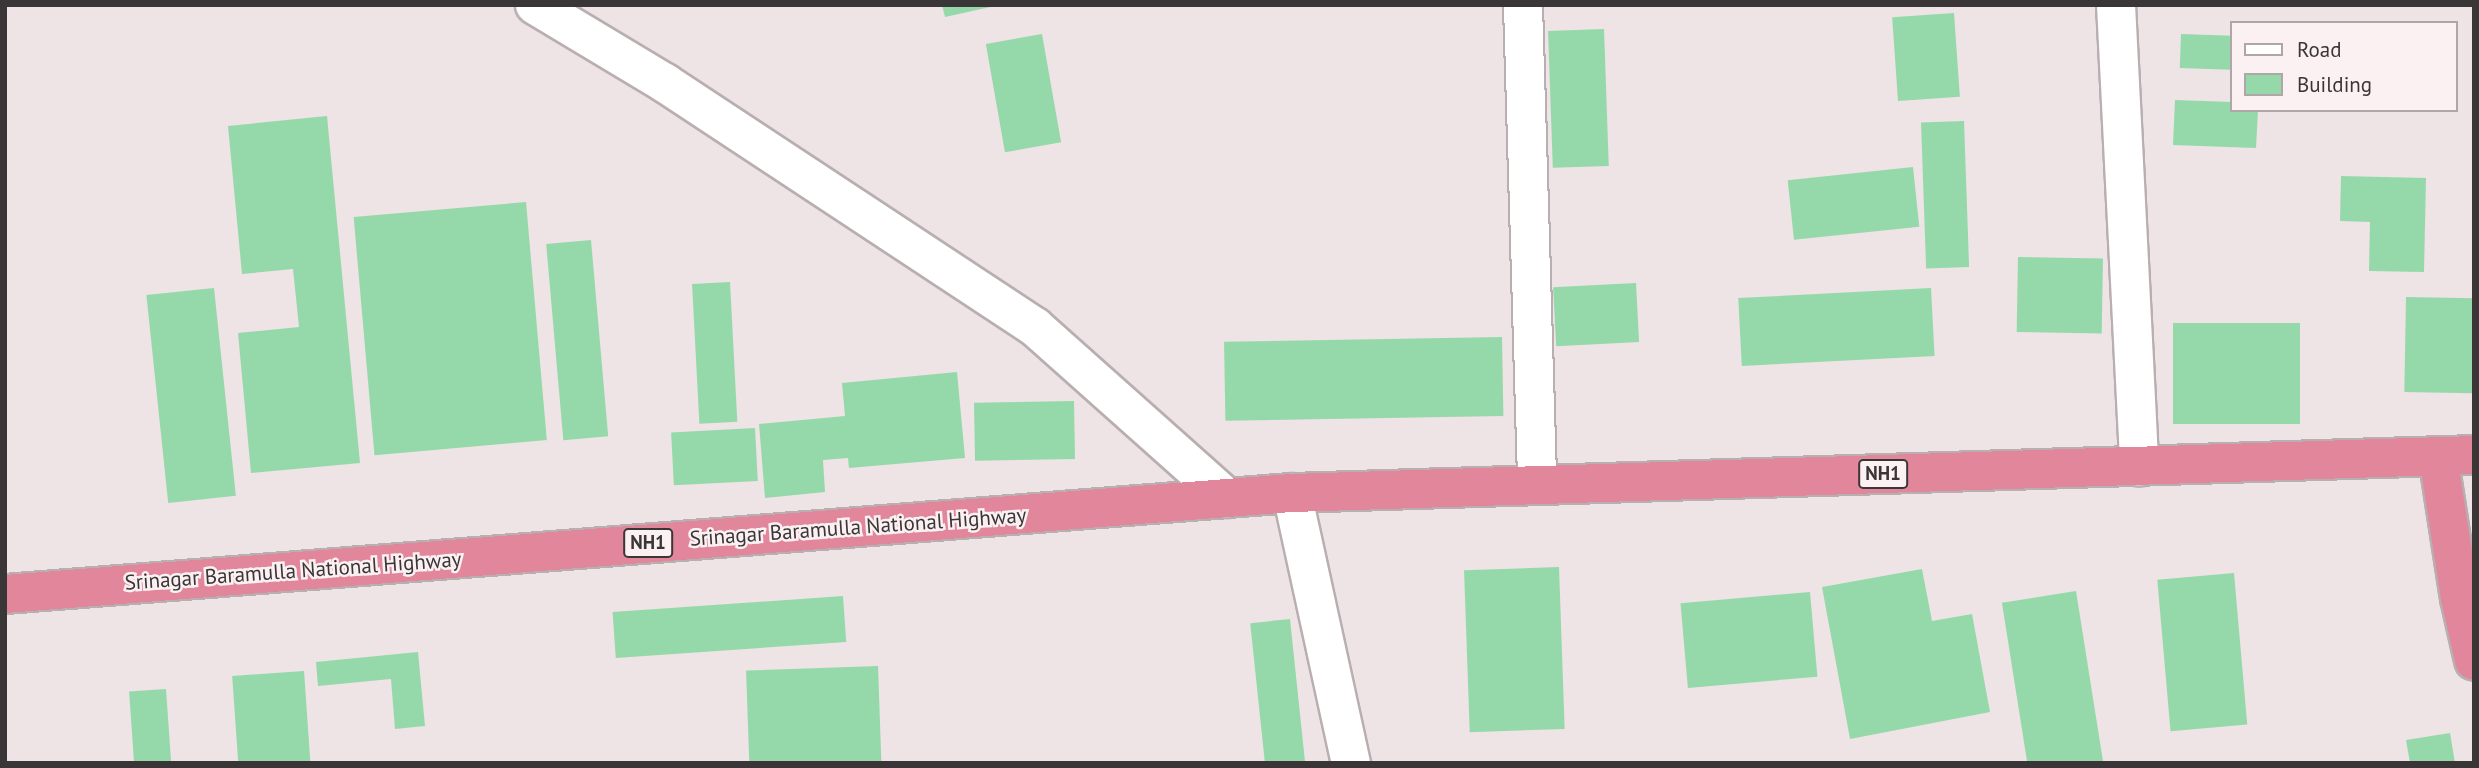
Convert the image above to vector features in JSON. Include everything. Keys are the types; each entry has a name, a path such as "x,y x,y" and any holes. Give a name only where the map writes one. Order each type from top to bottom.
{"highway":[{"name":"NH1","path":"1292,493 2456,456"},
{"path":"2456,456 2460,598 2474,660"},
{"name":"Srinagar Baramulla National Highway","path":"5,594 1292,493"}],"street":[{"path":"535,5 665,83 1035,327 1227,498"},
{"path":"1523,5 1537,485"},
{"path":"2116,5 2139,466"},
{"path":"1292,493 1350,763"}],"building":[{"path":"942,5 995,5 995,6 945,17"},
{"path":"1954,13 1960,97 1898,101 1892,17"},
{"path":"1604,29 1609,166 1553,168 1548,31"},
{"path":"1042,34 1061,142 1005,152 986,44"},
{"path":"2181,34 2230,36 2230,70 2180,68"},
{"path":"2175,100 2230,102 2230,112 2258,112 2256,148 2173,145"},
{"path":"327,116 360,463 251,473 238,333 299,327 293,269 242,274 228,126"},
{"path":"1964,121 1969,267 1926,268 1921,123"},
{"path":"1913,167 1919,227 1794,240 1788,180"},
{"path":"2341,176 2426,178 2424,272 2369,271 2370,222 2340,221"},
{"path":"526,202 547,440 374,455 354,217"},
{"path":"591,240 608,436 563,440 546,244"},
{"path":"2018,257 2103,258 2102,333 2017,332"},
{"path":"730,282 737,422 699,424 692,284"},
{"path":"1636,283 1639,342 1556,346 1553,287"},
{"path":"214,288 236,496 168,503 146,295"},
{"path":"1931,288 1935,356 1742,366 1738,298"},
{"path":"2406,297 2474,298 2472,393 2404,392"},
{"path":"2173,323 2300,323 2300,424 2173,424"},
{"path":"1502,337 1503,416 1225,421 1224,342"},
{"path":"957,372 965,458 849,468 848,458 823,460 825,492 765,498 759,424 845,416 842,383"},
{"path":"1074,401 1075,459 975,461 974,403"},
{"path":"755,428 758,481 674,485 671,432"},
{"path":"1559,567 1565,729 1470,732 1464,570"},
{"path":"1922,569 1932,621 1972,614 1990,712 1850,739 1822,587"},
{"path":"2234,573 2247,724 2171,731 2157,580"},
{"path":"2076,591 2103,763 2027,763 2002,603"},
{"path":"1810,592 1817,677 1688,688 1680,603"},
{"path":"843,596 846,642 616,658 613,612"},
{"path":"1290,619 1305,763 1265,763 1250,623"},
{"path":"418,652 425,726 395,729 391,679 318,686 316,662"},
{"path":"878,666 881,763 749,763 746,671"},
{"path":"304,671 310,763 238,763 232,676"},
{"path":"166,689 171,763 134,763 129,692"},
{"path":"2450,733 2455,763 2410,763 2406,740"}]}
